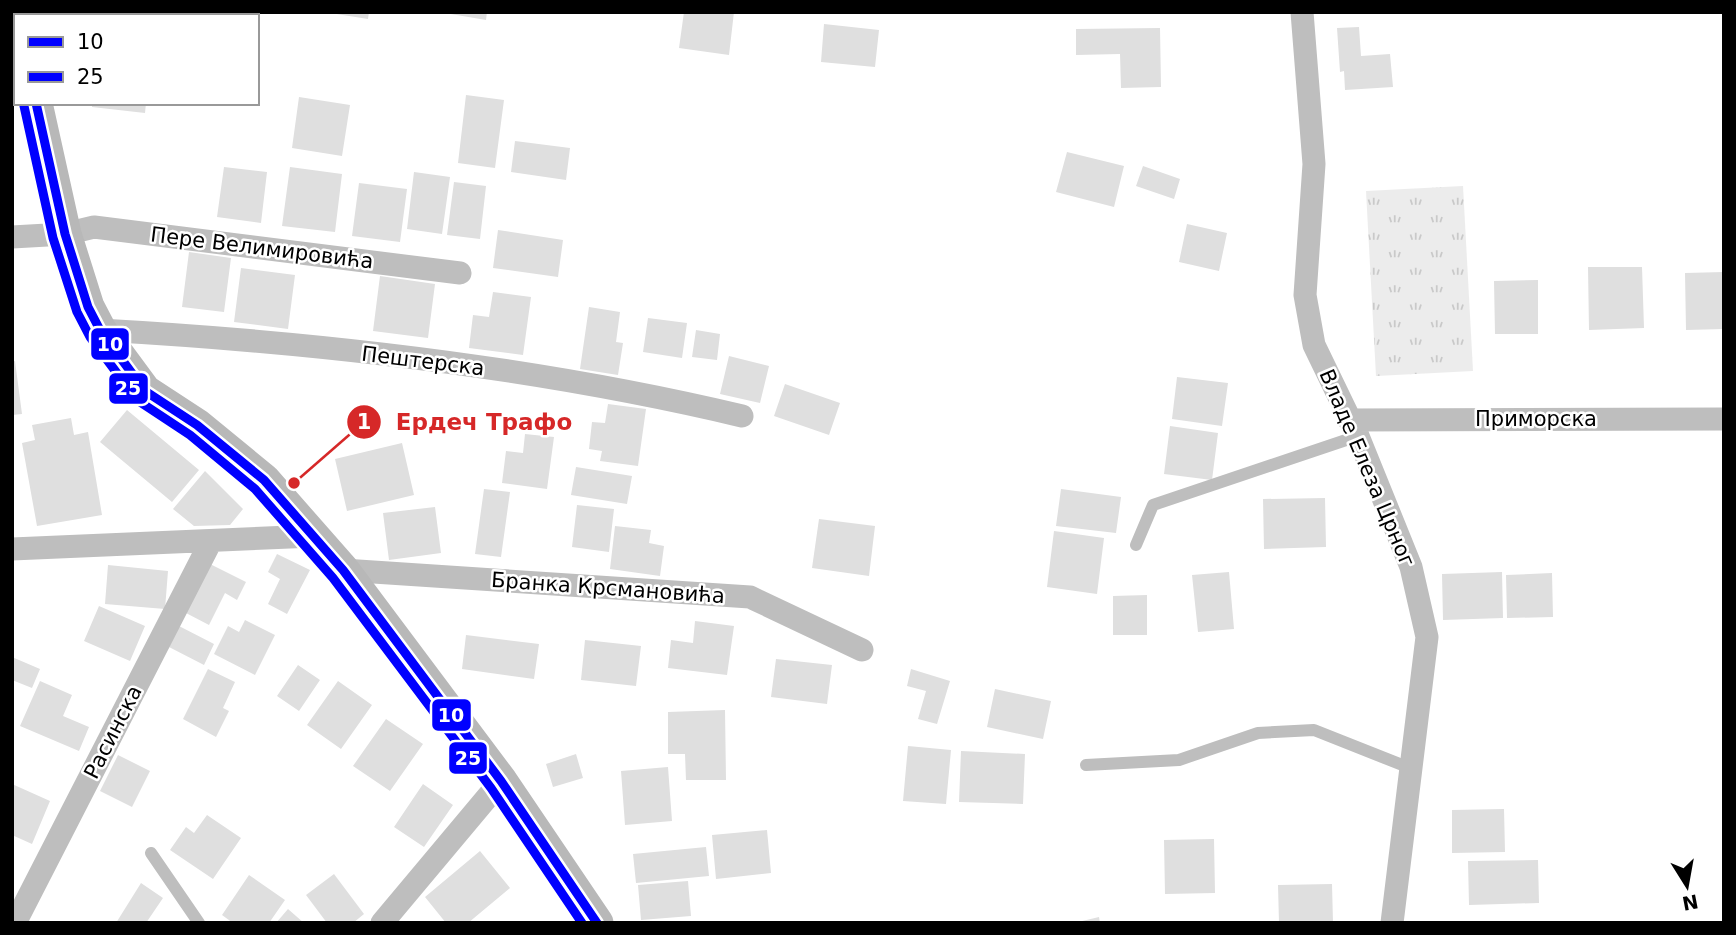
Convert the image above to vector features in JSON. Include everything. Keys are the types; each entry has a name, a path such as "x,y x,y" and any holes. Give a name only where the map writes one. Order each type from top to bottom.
{"street":[{"name":"Владе Елеза Црног","path":"1302,12 1314,164 1305,295 1314,345 1353,428 1411,567 1427,637 1392,923"},
{"path":"36,105 65,234 88,307 100,330 145,391 197,425 264,480 343,570 501,781 597,923"},
{"name":"Пере Велимировића","path":"12,237 65,234 94,227 460,273"},
{"name":"Пештерска","path":"100,330 311,347 490,369 636,391 742,416"},
{"name":"Приморска","path":"1353,428 1724,419"},
{"path":"12,548 314,536"},
{"name":"Расинска","path":"15,923 211,541"},
{"name":"Бранка Крсмановића","path":"343,570 751,597 862,650"},
{"path":"382,923 501,781"}],"lane":[{"path":"1136,545 1153,505 1353,428"},
{"path":"1086,765 1179,760 1258,733 1314,730 1410,768"},
{"path":"151,853 199,923"}],"green space":[{"path":"1463,186 1473,371 1376,376 1366,191"}],"building":[{"path":"324,12 369,12 368,19"},
{"path":"439,12 487,12 486,20"},
{"path":"684,12 734,12 729,55 679,48"},
{"path":"824,24 879,30 875,67 821,62"},
{"path":"1359,27 1361,56 1390,54 1393,87 1345,90 1344,71 1340,72 1337,28"},
{"path":"1160,28 1161,87 1121,88 1120,54 1076,55 1076,29"},
{"path":"466,95 504,100 495,168 458,163"},
{"path":"299,97 350,105 342,156 292,148"},
{"path":"92,105 146,105 145,113"},
{"path":"515,141 570,148 566,180 511,172"},
{"path":"1067,152 1124,166 1114,207 1056,192"},
{"path":"1143,166 1180,179 1174,199 1136,186"},
{"path":"224,167 267,172 261,223 217,217"},
{"path":"290,167 342,174 335,232 282,226"},
{"path":"414,172 450,177 442,234 407,229"},
{"path":"454,182 486,186 480,239 447,235"},
{"path":"359,183 407,189 400,242 352,236"},
{"path":"1187,224 1227,233 1219,271 1179,262"},
{"path":"498,230 563,240 558,277 493,268"},
{"path":"189,252 231,258 224,312 182,307"},
{"path":"1588,267 1642,267 1644,328 1589,330"},
{"path":"241,268 295,275 288,329 234,322"},
{"path":"1724,272 1724,329 1686,330 1685,273"},
{"path":"380,276 435,284 428,338 373,331"},
{"path":"1538,280 1538,334 1495,334 1494,281"},
{"path":"493,292 531,297 523,355 469,348 473,315 489,317"},
{"path":"589,307 620,312 616,342 623,343 618,375 580,369"},
{"path":"648,318 687,323 682,358 643,352"},
{"path":"696,330 720,334 717,360 692,357"},
{"path":"729,356 769,366 760,403 720,394"},
{"path":"15,361 22,414 12,415 12,362"},
{"path":"1177,377 1228,383 1222,426 1172,419"},
{"path":"785,384 840,403 829,435 774,416"},
{"path":"608,404 646,409 638,466 600,461 602,451 589,449 592,422 605,423"},
{"path":"127,410 199,470 172,502 100,442"},
{"path":"71,418 74,435 88,432 102,515 37,526 22,443 35,440 32,425"},
{"path":"1170,426 1218,433 1212,480 1164,474"},
{"path":"525,434 554,437 547,489 502,483 506,451 523,453"},
{"path":"402,443 414,495 347,511 335,459"},
{"path":"576,467 632,476 627,504 571,495"},
{"path":"205,471 243,509 230,525 194,526 173,509"},
{"path":"484,489 510,492 501,557 475,554"},
{"path":"1061,489 1121,497 1116,533 1056,526"},
{"path":"1325,498 1326,547 1264,549 1263,499"},
{"path":"577,505 614,509 609,552 572,547"},
{"path":"435,507 441,553 389,560 383,513"},
{"path":"819,519 875,526 869,576 812,568"},
{"path":"615,526 651,530 649,543 664,546 660,576 610,569"},
{"path":"1054,531 1104,538 1097,594 1047,587"},
{"path":"277,554 310,570 287,614 268,604 280,579 268,572"},
{"path":"210,564 246,582 237,600 225,593 209,625 186,613"},
{"path":"108,565 168,571 165,609 105,604"},
{"path":"1229,572 1234,629 1198,632 1192,575"},
{"path":"1502,572 1503,618 1443,620 1442,574"},
{"path":"1552,573 1553,617 1507,618 1506,575"},
{"path":"1147,595 1147,635 1113,635 1113,596"},
{"path":"99,606 145,626 130,661 84,641"},
{"path":"245,620 275,635 255,675 214,654 228,626 239,632"},
{"path":"695,621 734,626 727,675 668,668 671,640 693,643"},
{"path":"179,626 214,644 204,665 169,647"},
{"path":"466,635 539,644 534,679 462,669"},
{"path":"585,640 641,646 636,686 581,680"},
{"path":"12,657 40,669 32,688 12,680"},
{"path":"776,659 832,665 827,704 771,697"},
{"path":"298,665 320,680 299,711 277,696"},
{"path":"208,669 235,682 223,708 229,711 216,737 183,719"},
{"path":"911,669 950,681 937,724 918,719 926,691 907,686"},
{"path":"40,681 72,695 63,716 89,727 79,751 20,726"},
{"path":"338,681 372,705 341,749 307,725"},
{"path":"995,689 1051,701 1043,739 987,727"},
{"path":"725,710 726,780 686,780 685,754 668,754 668,712"},
{"path":"386,719 423,744 390,791 353,766"},
{"path":"908,746 951,750 946,804 903,801"},
{"path":"961,751 1025,754 1023,804 959,802"},
{"path":"576,754 583,778 553,787 546,764"},
{"path":"118,755 150,771 132,807 100,791"},
{"path":"668,767 672,821 625,825 621,771"},
{"path":"12,784 50,801 32,844 12,835"},
{"path":"423,784 453,805 424,847 394,827"},
{"path":"1504,809 1505,852 1452,853 1452,810"},
{"path":"207,815 241,838 213,879 170,850 186,827 194,833"},
{"path":"767,830 771,873 716,879 712,835"},
{"path":"1214,839 1215,893 1165,894 1164,840"},
{"path":"706,847 709,876 636,883 633,854"},
{"path":"480,851 510,888 468,923 446,923 425,897"},
{"path":"1538,860 1539,903 1469,905 1468,861"},
{"path":"334,874 364,914 353,923 327,923 306,895"},
{"path":"249,875 285,900 269,923 233,923 222,915"},
{"path":"688,881 691,916 641,920 638,885"},
{"path":"141,883 163,898 146,923 116,923"},
{"path":"1332,884 1333,923 1279,923 1278,885"},
{"path":"288,909 304,923 276,923"},
{"path":"1099,917 1100,923 1078,923 1078,922"}],"transit line":[{"name":"10","path":"36,105 65,234 88,307 100,330 145,391 197,425 264,480 343,570 501,781 597,923"},
{"name":"25","path":"24,106 53,238 77,312 90,337 137,400 190,435 255,489 333,578 491,788 582,923"}],"place":[{"name":"Ердеч Трафо","path":"294,483"}]}
